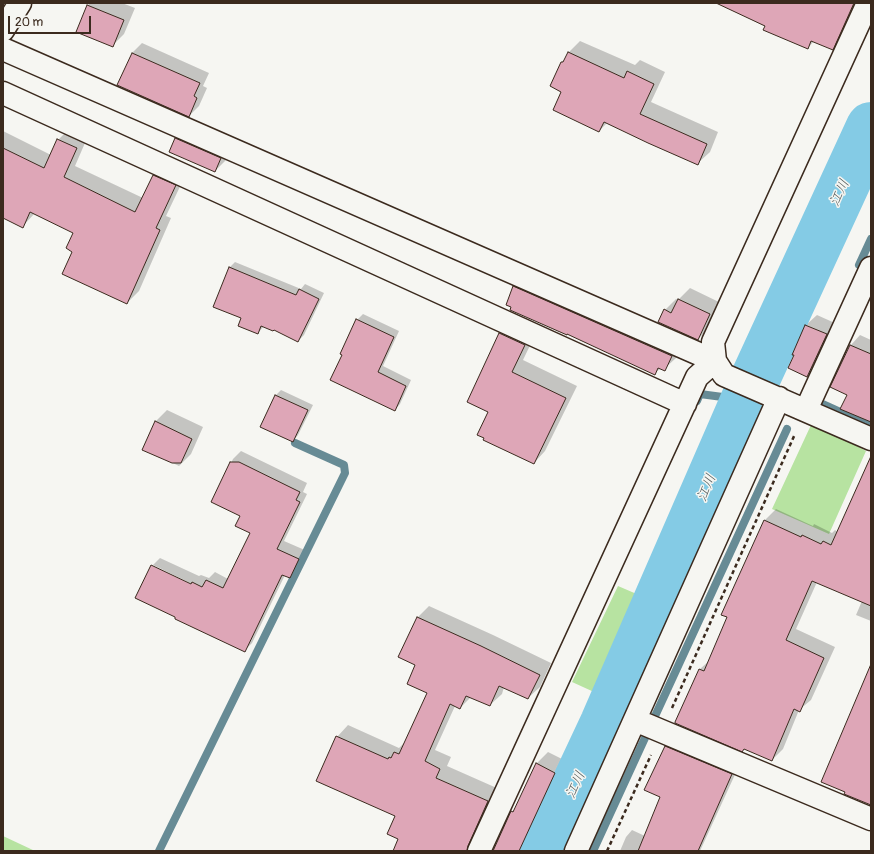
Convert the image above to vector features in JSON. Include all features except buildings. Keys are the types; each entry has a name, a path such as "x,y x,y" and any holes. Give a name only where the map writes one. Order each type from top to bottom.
{"street":[{"path":"3,30 20,3"},
{"path":"720,368 713,342 868,3"},
{"path":"3,48 720,368 773,396 871,439"},
{"path":"3,93 689,395"},
{"path":"806,410 871,268"},
{"path":"479,851 697,377 720,368"},
{"path":"576,851 650,726 773,396"},
{"path":"650,726 871,819"}],"path":[{"path":"608,851 650,726 806,410"}],"green space":[{"path":"811,425 844,439 866,451 829,534 772,509"},
{"path":"618,586 639,595 594,692 572,682"},
{"path":"3,836 35,851 3,851"}],"waterway":[{"name":"江川","path":"545,851 605,723 749,392 871,127"},
{"path":"859,265 871,239"},
{"path":"697,401 700,394 745,400"},
{"path":"818,402 871,426"},
{"path":"593,851 787,429"},
{"path":"159,851 345,473 344,465 295,443"}]}
